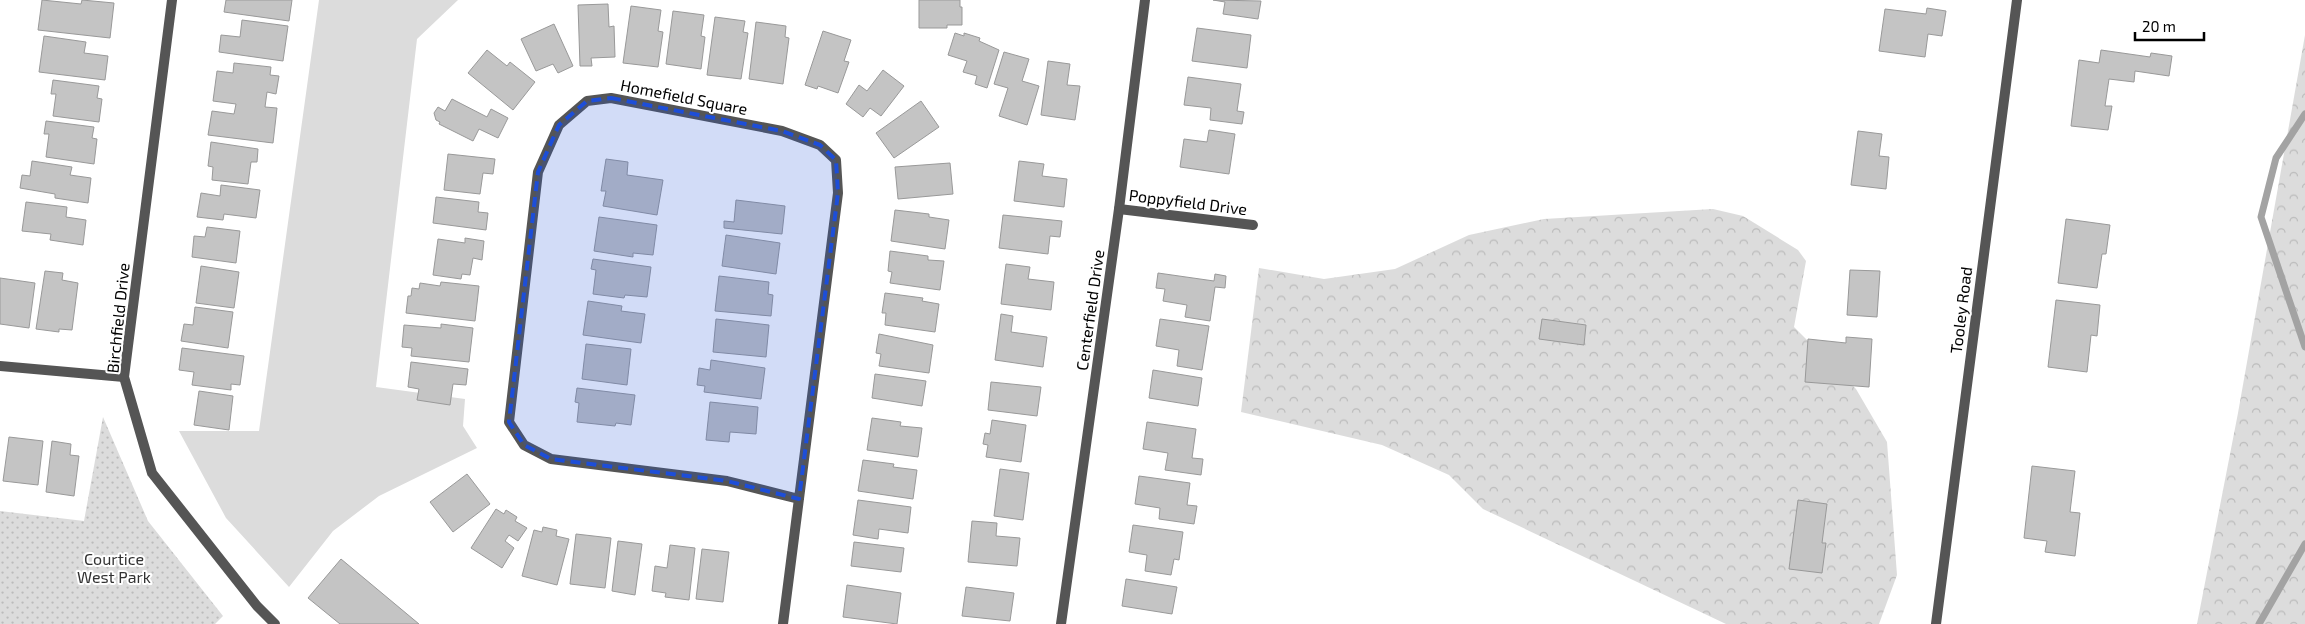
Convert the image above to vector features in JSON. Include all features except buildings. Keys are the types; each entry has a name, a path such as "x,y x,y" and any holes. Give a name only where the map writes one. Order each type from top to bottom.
{"street":[{"name":"Birchfield Drive","path":"172,0 124,377 152,473 258,606 275,624"},
{"name":"Centerfield Drive","path":"1061,624 1119,209 1145,0"},
{"name":"Tooley Road","path":"1936,624 2017,0"},
{"name":"Homefield Square","path":"783,624 799,499 838,193 836,160 820,145 782,131 611,98 587,101 558,125 538,172 509,422 524,445 551,460 727,481 799,499"},
{"name":"Poppyfield Drive","path":"1119,209 1253,225"},
{"path":"0,366 124,377"}],"highlighted area":[{"path":"611,98 782,131 820,145 836,160 838,193 799,499 727,481 551,459 524,445 509,422 538,172 559,125 587,101"}],"green space":[{"path":"319,0 458,0 417,39 376,387 465,399 463,426 477,448 379,496 333,531 289,587 226,518 179,431 259,431"},
{"path":"2305,35 2305,624 2197,624 2238,413"},
{"path":"1713,209 1743,216 1798,250 1806,261 1794,327 1856,389 1887,442 1897,575 1879,624 1726,624 1483,509 1449,475 1382,445 1241,412 1259,268 1324,279 1395,269 1469,235 1544,219"},
{"name":"Courtice West Park","path":"103,417 148,521 223,616 215,624 0,624 0,511 84,521"}],"waterway":[{"path":"2305,114 2276,158 2261,217 2305,347"},
{"path":"2259,624 2305,544"}]}
